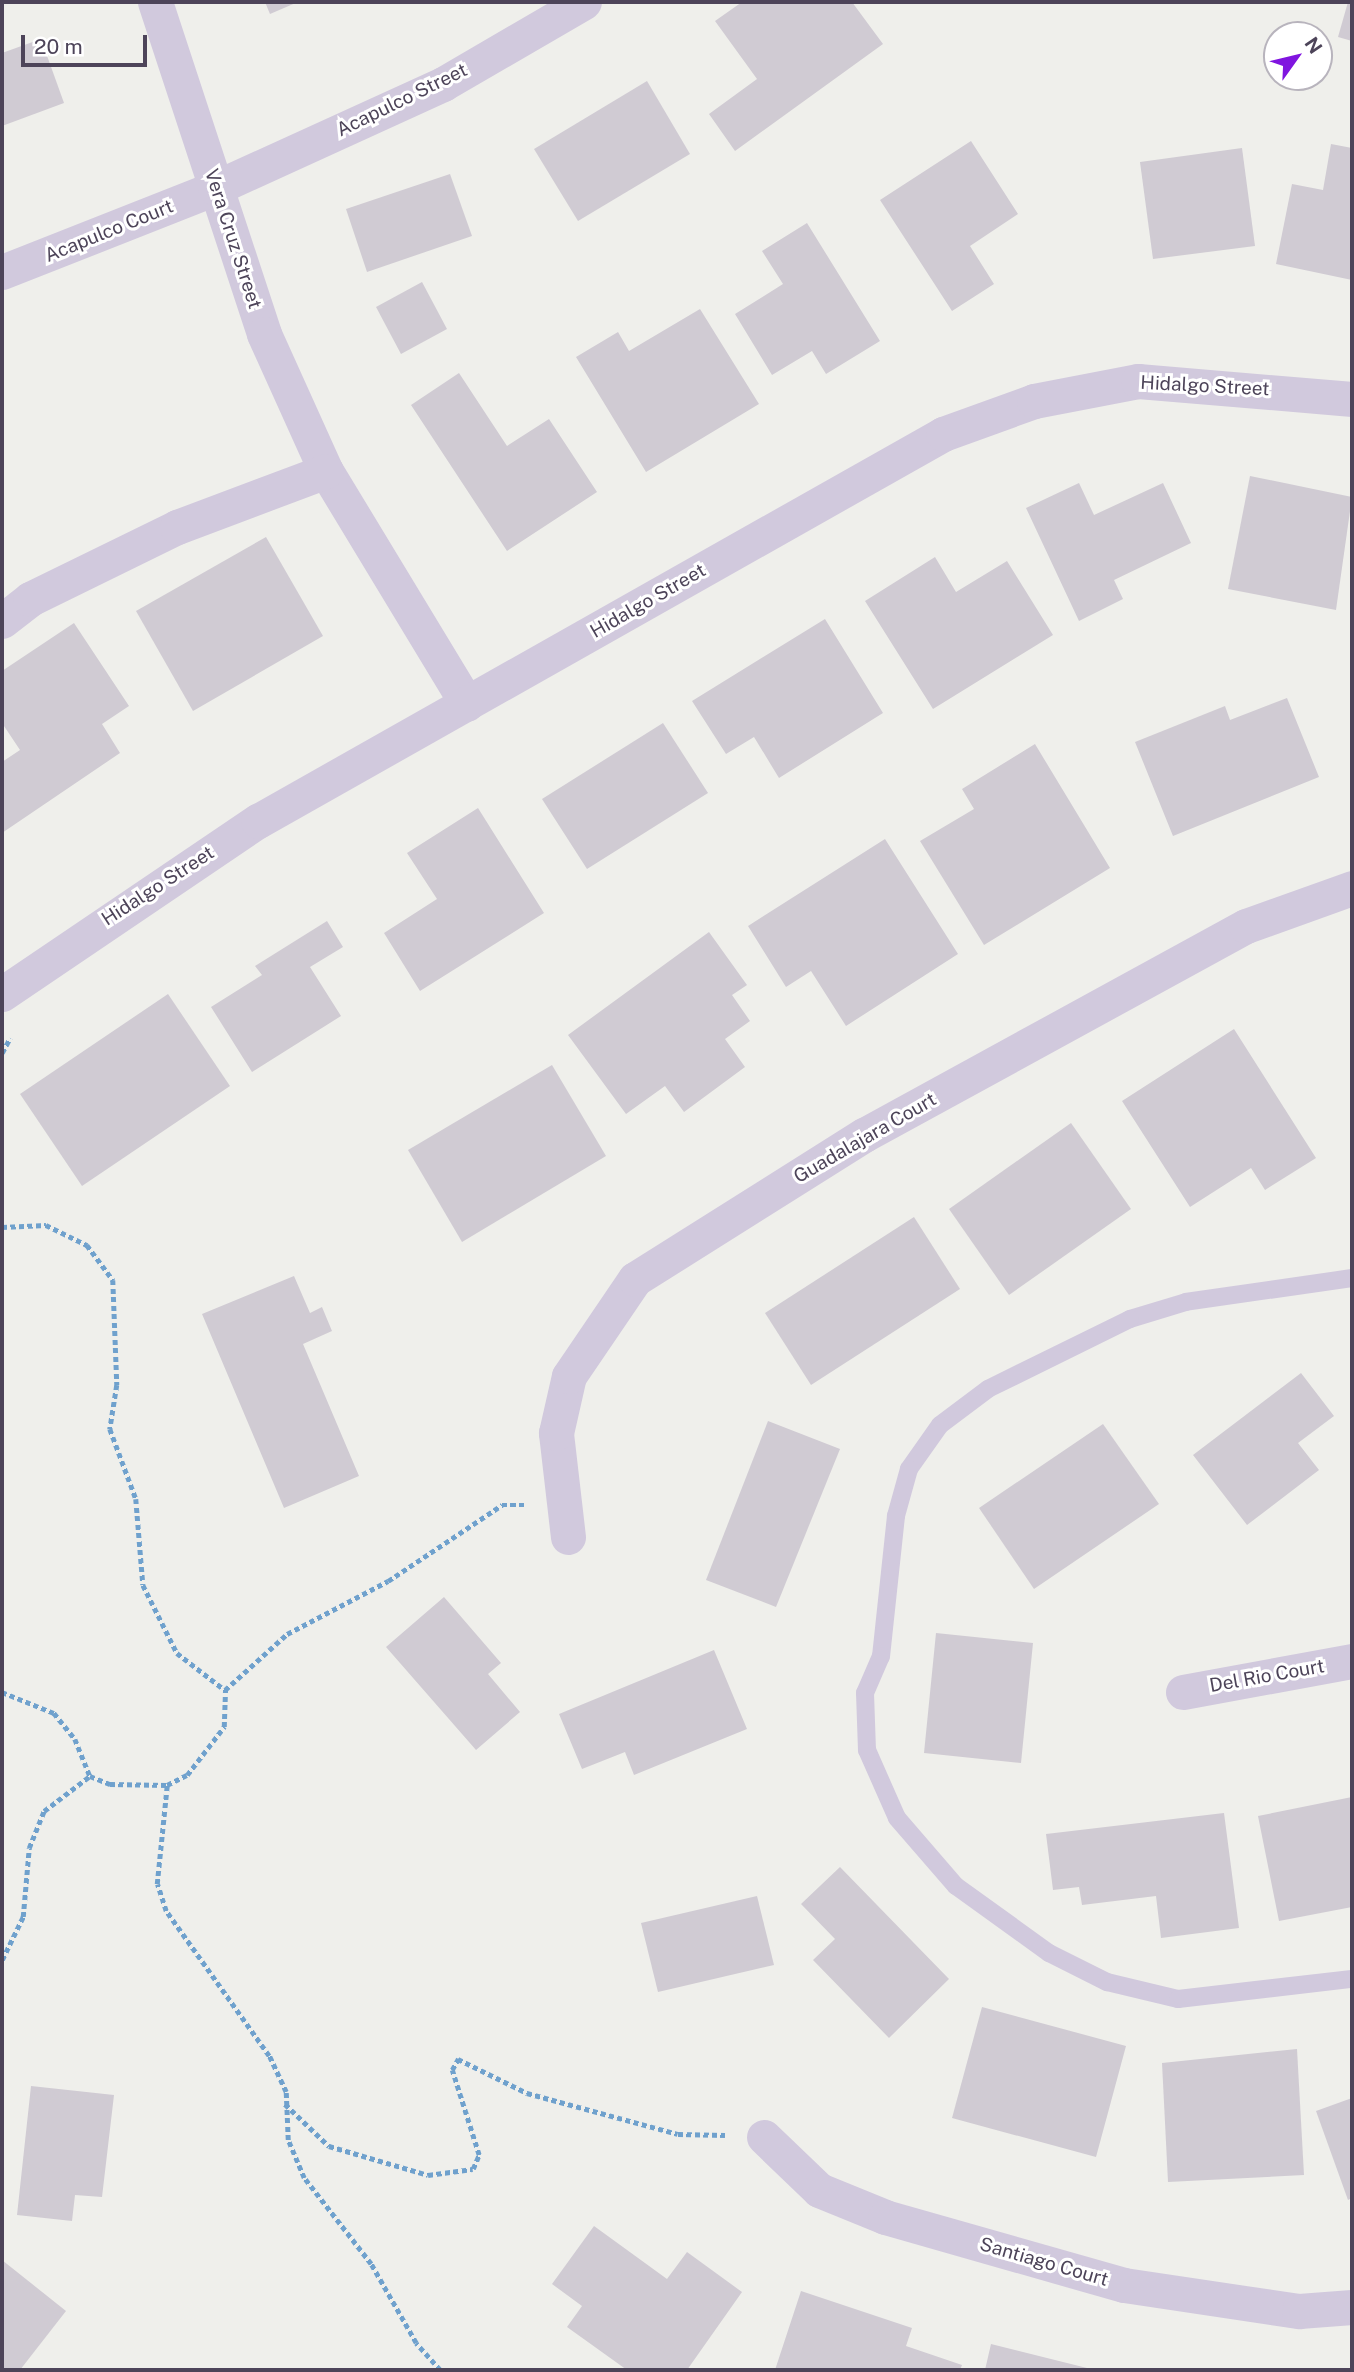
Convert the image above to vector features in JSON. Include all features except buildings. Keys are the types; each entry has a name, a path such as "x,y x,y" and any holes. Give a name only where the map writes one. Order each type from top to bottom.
{"street":[{"name":"Vera Cruz Street","path":"155,2 264,334 326,471 467,704"},
{"name":"Acapulco Street","path":"215,188 443,84 584,2"},
{"name":"Acapulco Court","path":"2,272 215,188"},
{"name":"Hidalgo Street","path":"2,994 192,862 943,434 1034,401 1138,381 1352,399"},
{"path":"2,621 30,599 177,527 326,471"},
{"name":"Guadalajara Court","path":"567,1521 556,1433 569,1376 635,1279 864,1135 1246,926 1352,888"},
{"name":"Del Rio Court","path":"1183,1692 1352,1661"},
{"name":"Santiago Court","path":"764,2137 820,2190 899,2221 1124,2285 1299,2311 1352,2307"}],"lane":[{"path":"1352,1278 1186,1302 1130,1319 988,1389 940,1425 909,1469 895,1516 881,1656 866,1693 867,1750 897,1818 956,1886 1049,1953 1107,1982 1178,1999 1352,1979"}],"path":[{"path":"2,1053 10,1038"},
{"path":"2,1227 57,1230 87,1245 113,1280 117,1385 110,1429 136,1499 143,1585 177,1653 225,1690"},
{"path":"2,1692 54,1713 75,1739 90,1776 110,1784 167,1784 187,1774 224,1727 225,1690 287,1634 388,1581 502,1505 567,1521"},
{"path":"2,1960 23,1917 29,1848 44,1811 90,1776"},
{"path":"167,1784 157,1884 166,1911 269,2056 285,2105 288,2140 304,2178 371,2264 416,2343 440,2370"},
{"path":"285,2105 329,2146 428,2175 473,2169 479,2155 452,2070 458,2059 527,2093 678,2134 764,2137"}]}
